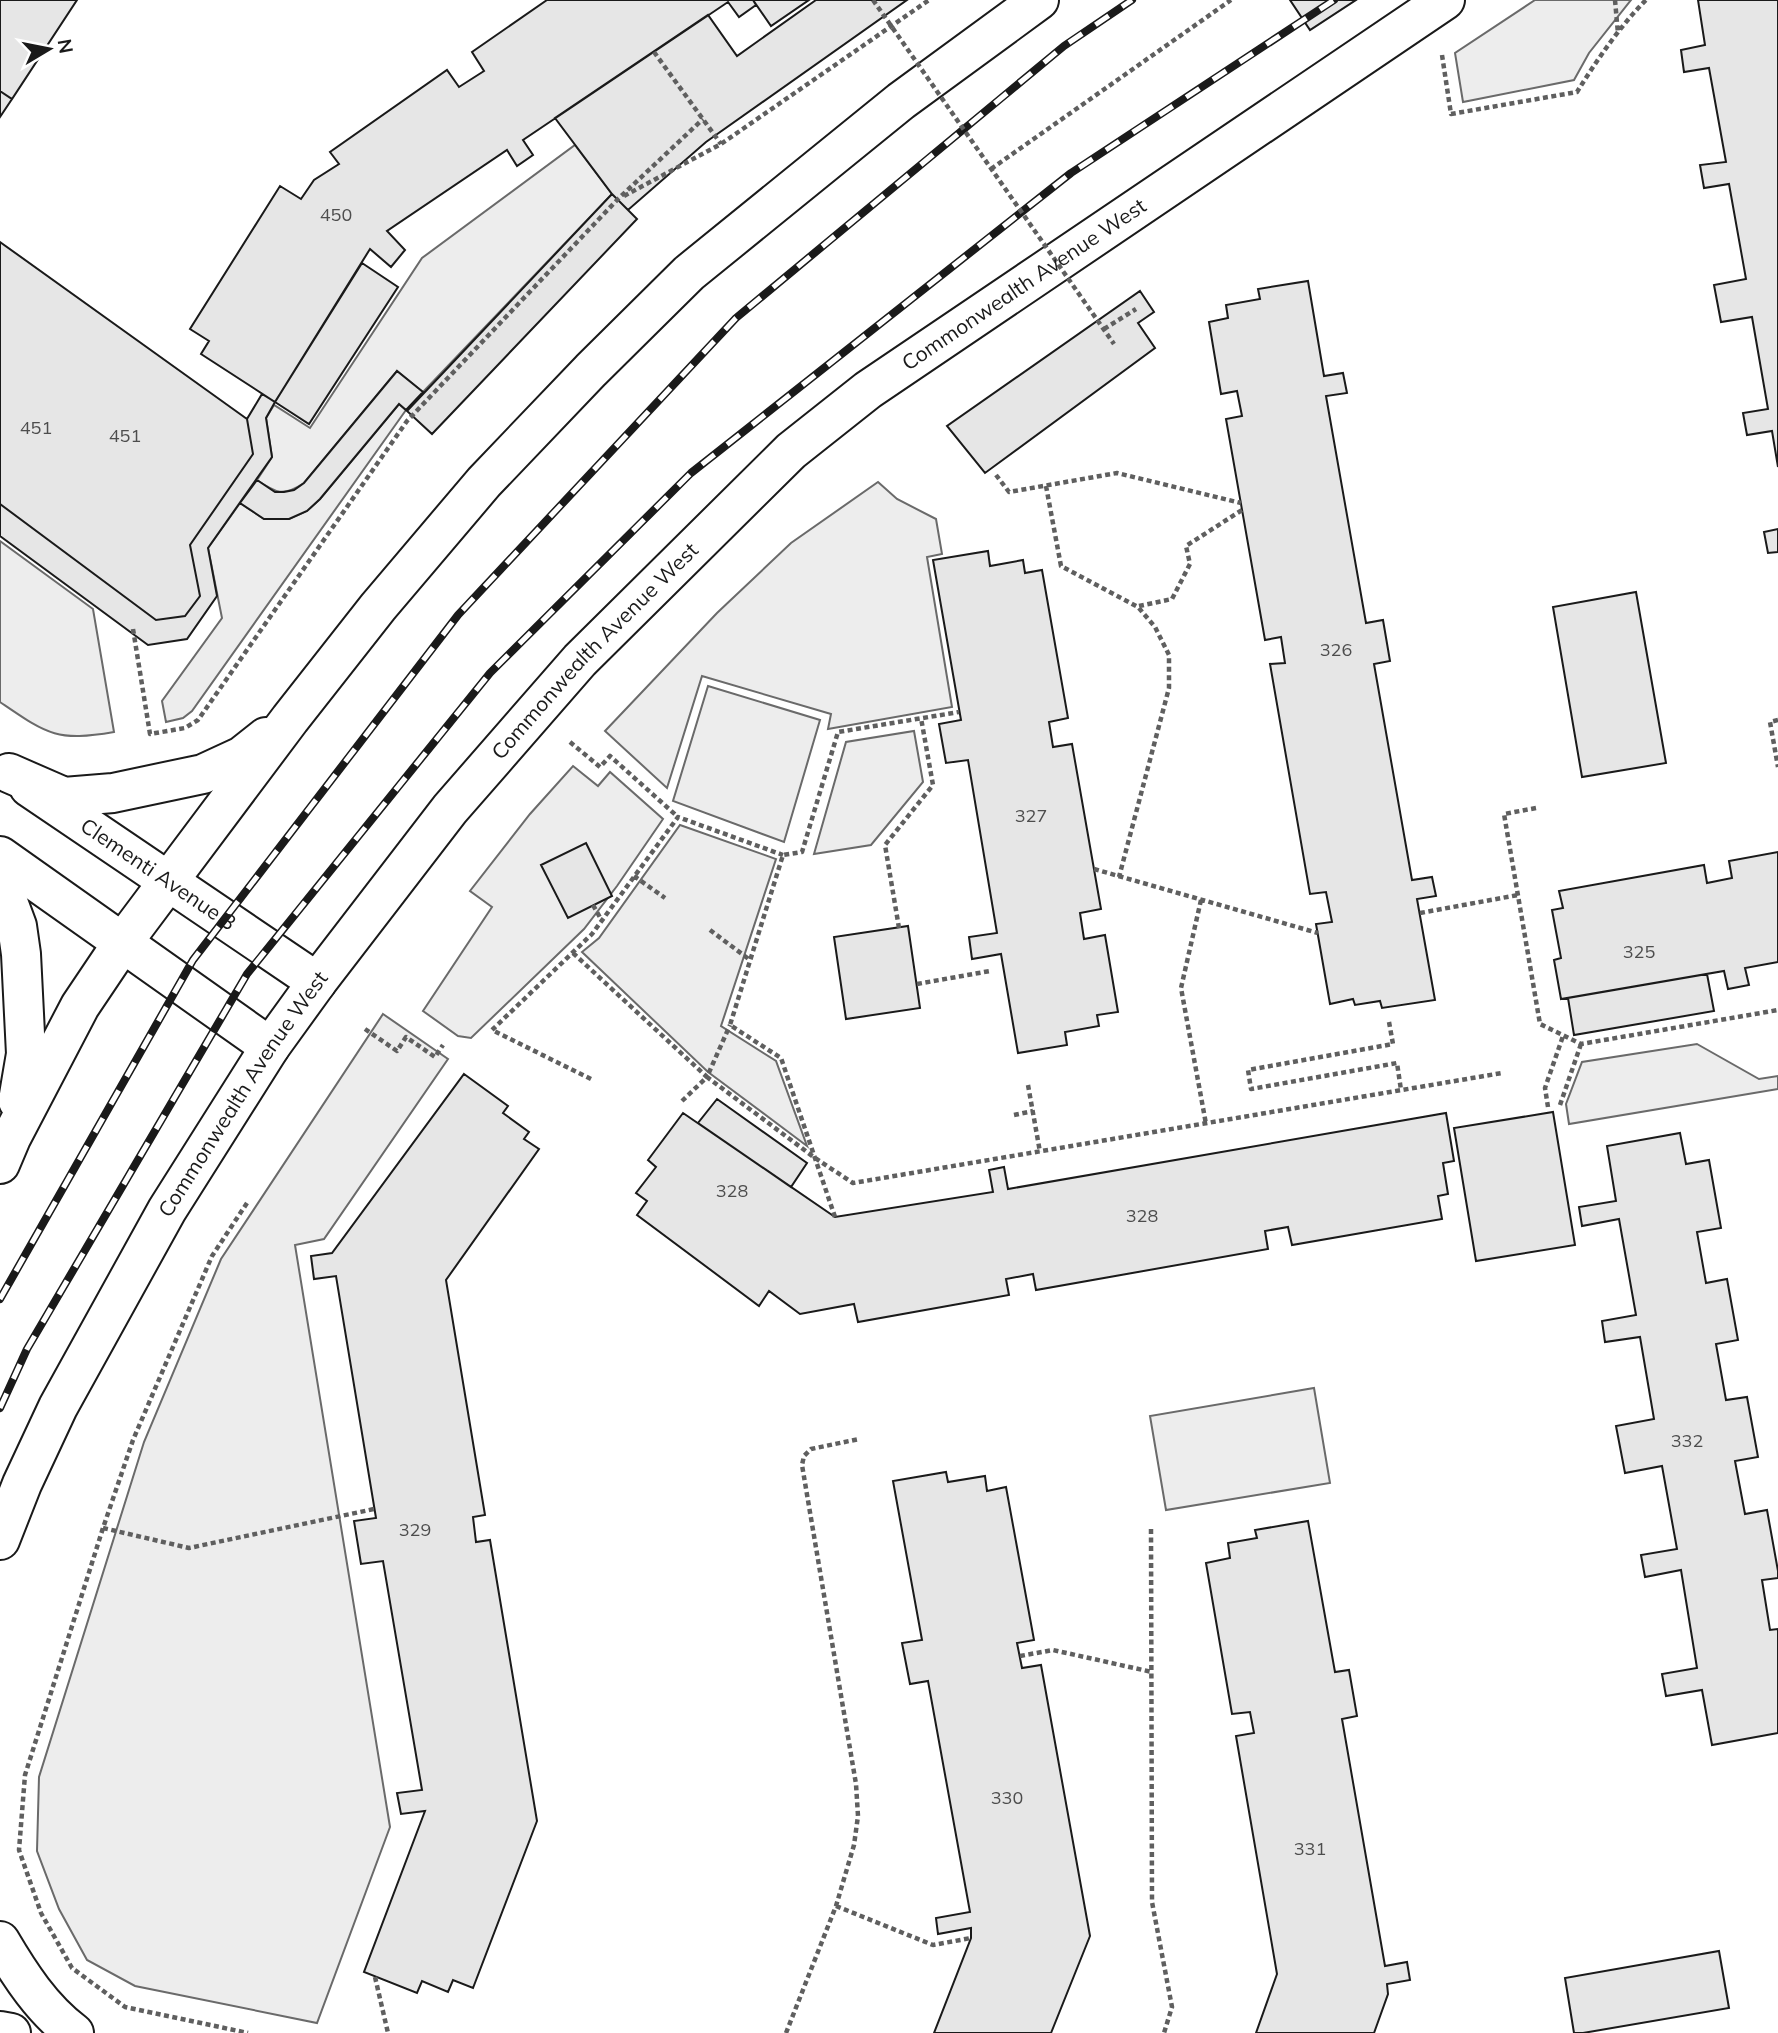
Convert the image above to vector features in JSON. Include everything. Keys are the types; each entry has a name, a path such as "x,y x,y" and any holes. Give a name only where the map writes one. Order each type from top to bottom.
{"main road":[{"path":"6,1151 80,1006 123,942 290,719 378,607 484,482 689,273 901,101 1038,0"},
{"name":"Commonwealth Avenue West","path":"0,1540 22,1484 58,1407 167,1210 270,1047 450,809 580,660 791,450 868,390 1446,0"},
{"path":"5,770 64,797 136,789 203,774 242,756 290,719"},
{"name":"Clementi Avenue 3","path":"5,770 317,982"},
{"path":"0,856 270,1047"},
{"path":"0,880 17,926 26,1042 26,1054 6,1151"},
{"path":"0,1941 18,1972 57,2020 74,2033"},
{"path":"0,2031 11,2033"}],"path":[{"path":"873,0 1114,344"},
{"path":"618,199 721,144 929,0"},
{"path":"991,169 1231,0"},
{"path":"1615,0 1618,34"},
{"path":"1441,50 1451,114 1577,92 1598,59 1646,0"},
{"path":"654,52 721,144"},
{"path":"133,629 150,734 186,728 198,720 407,421 618,199 703,119"},
{"path":"1104,330 1136,309"},
{"path":"415,401 421,405"},
{"path":"996,475 1009,492 1117,473 1241,503"},
{"path":"1046,486 1061,566 1139,607 1155,627 1169,655 1169,688 1119,877"},
{"path":"1139,607 1172,598 1189,564 1186,546 1242,510"},
{"path":"570,742 600,767 610,756 678,817 783,855 802,852 838,732 959,712"},
{"path":"899,928 885,845 933,785 921,718"},
{"path":"1778,720 1770,722 1778,767"},
{"path":"1536,808 1504,814 1540,1024 1581,1044 1778,1010"},
{"path":"591,1079 492,1030 592,934 678,817"},
{"path":"682,1101 707,1077 730,1025 783,855"},
{"path":"1094,869 1318,933"},
{"path":"634,876 665,898"},
{"path":"1420,913 1518,895"},
{"path":"1202,900 1181,988 1206,1124"},
{"path":"593,905 602,921"},
{"path":"710,930 750,960"},
{"path":"573,953 707,1077 853,1183 1502,1073"},
{"path":"917,984 990,971"},
{"path":"1389,1022 1393,1044 1248,1070 1251,1089 1396,1063 1401,1090"},
{"path":"730,1025 781,1058 835,1217"},
{"path":"365,1028 397,1051 406,1037 435,1057 443,1045"},
{"path":"1548,1107 1545,1088 1563,1036"},
{"path":"1560,1105 1581,1044"},
{"path":"1028,1085 1040,1152"},
{"path":"1014,1115 1033,1111"},
{"path":"247,1203 212,1256 133,1440 25,1774 19,1850 41,1913 72,1968 125,2007 248,2033"},
{"path":"786,2033 836,1906 854,1845 858,1816 856,1784 802,1465 804,1455 811,1449 859,1439"},
{"path":"103,1528 189,1548 374,1509"},
{"path":"1151,1529 1152,1902 1172,2007 1164,2033"},
{"path":"1020,1656 1053,1650 1152,1672"},
{"path":"836,1906 933,1945 971,1938"},
{"path":"375,1977 388,2033"}],"shaded area":[{"path":"1535,0 1631,0 1589,53 1574,80 1463,102 1455,53"},
{"path":"575,145 612,194 423,392 397,371 304,483 280,492 257,480 272,457 266,418 274,405 310,428 422,258"},
{"path":"399,404 406,410 192,711 183,718 166,722 162,701 222,618 208,548 240,503 264,519 289,519 307,511"},
{"path":"878,482 897,499 936,519 942,554 927,557 952,707 828,729 831,714 702,676 667,788 605,731 717,613 791,543"},
{"path":"0,541 93,609 114,732 78,736 53,733 29,722 0,702"},
{"path":"708,686 820,720 784,842 673,801"},
{"path":"914,731 923,782 871,845 814,854 846,742"},
{"path":"573,766 598,786 610,772 663,819 584,929 471,1038 458,1036 423,1011 492,907 470,891 530,814"},
{"path":"680,825 776,859 721,1026 776,1061 807,1146 708,1072 582,952 599,938"},
{"path":"383,1014 448,1059 324,1239 295,1245 390,1827 317,2023 135,1986 87,1960 59,1909 37,1851 39,1777 144,1442 221,1259"},
{"path":"1697,1044 1759,1079 1778,1076 1778,1089 1569,1124 1566,1104 1582,1062"},
{"path":"1314,1388 1330,1483 1166,1510 1150,1416"}],"building":[{"path":"0,0 77,0 12,99 0,91"},
{"path":"547,0 753,0 756,5 739,17 728,2 523,140 533,155 517,166 507,150 387,231 405,250 391,267 370,249 275,402 201,354 209,341 190,329 280,186 301,199 314,180 339,164 330,152 447,70 459,87 484,71 472,52"},
{"path":"753,0 809,0 771,26"},
{"path":"816,0 907,0 706,142 628,210 612,194 555,118 708,15 737,56"},
{"path":"1290,0 1356,0 1310,30"},
{"path":"1698,0 1778,0 1778,467 1772,431 1747,435 1743,413 1768,409 1752,317 1721,322 1714,285 1746,279 1729,184 1704,188 1700,165 1726,162 1709,68 1684,72 1681,50 1705,45"},
{"path":"0,91 12,99 0,117"},
{"path":"612,194 637,219 432,434 407,411"},
{"path":"0,242 247,419 253,454 190,545 200,596 185,616 156,620 0,504"},
{"path":"362,263 398,287 309,424 275,402"},
{"path":"1308,281 1324,376 1343,373 1347,393 1326,396 1366,623 1383,620 1390,661 1374,664 1412,880 1432,877 1436,896 1417,899 1435,1000 1382,1008 1380,1001 1355,1005 1353,999 1330,1004 1316,924 1332,922 1326,892 1310,894 1270,664 1285,663 1281,637 1265,640 1226,419 1242,416 1237,391 1221,394 1209,322 1228,318 1226,305 1260,299 1258,289"},
{"path":"1140,291 1154,312 1138,323 1155,348 985,473 947,426"},
{"path":"397,371 423,392 406,410 399,404 307,511 289,519 264,519 240,503 257,480 275,492 294,490 304,483"},
{"path":"262,394 275,402 266,418 272,457 208,548 217,596 187,639 148,645 0,536 0,504 156,620 185,616 200,596 190,545 253,454 247,419"},
{"path":"1778,529 1778,552 1768,553 1764,532"},
{"path":"988,551 990,566 1023,560 1025,573 1042,570 1068,718 1049,722 1053,747 1072,744 1101,909 1080,913 1084,939 1105,935 1118,1012 1097,1015 1099,1026 1065,1032 1067,1045 1018,1053 1001,954 972,959 969,937 997,933 968,760 946,763 939,724 961,720 933,560"},
{"path":"1636,592 1666,763 1582,777 1553,607"},
{"path":"586,843 612,896 568,918 541,865"},
{"path":"1778,852 1778,962 1745,968 1749,985 1728,989 1724,971 1561,999 1554,960 1561,958 1552,910 1563,908 1559,891 1704,865 1707,883 1732,878 1729,861"},
{"path":"908,926 920,1008 846,1019 834,937"},
{"path":"1707,974 1714,1011 1574,1035 1568,998"},
{"path":"464,1074 508,1106 503,1113 529,1132 524,1139 539,1149 446,1280 485,1515 473,1517 476,1542 490,1540 537,1821 473,1988 453,1980 448,1992 422,1981 417,1993 364,1972 425,1811 401,1814 397,1793 422,1790 383,1561 361,1564 354,1521 376,1518 336,1276 314,1279 311,1256 332,1253"},
{"path":"717,1099 807,1163 791,1187 698,1123"},
{"path":"1553,1112 1575,1245 1476,1261 1454,1128"},
{"path":"683,1113 835,1217 993,1192 989,1170 1004,1167 1008,1189 1446,1113 1454,1161 1443,1163 1448,1194 1438,1196 1442,1219 1292,1245 1288,1227 1265,1231 1268,1249 1036,1290 1033,1274 1006,1279 1009,1295 858,1322 854,1304 800,1314 769,1291 759,1306 637,1215 647,1201 636,1193 656,1167 648,1160"},
{"path":"1680,1133 1686,1164 1709,1160 1721,1228 1697,1232 1706,1283 1727,1279 1738,1340 1716,1344 1726,1400 1747,1397 1758,1457 1735,1461 1745,1514 1767,1510 1778,1571 1778,1578 1762,1580 1770,1630 1778,1629 1778,1733 1712,1745 1702,1690 1666,1696 1662,1674 1697,1668 1681,1570 1645,1577 1641,1555 1677,1549 1662,1466 1625,1473 1616,1426 1654,1419 1640,1337 1605,1342 1602,1321 1636,1315 1619,1219 1582,1226 1579,1207 1616,1201 1607,1146"},
{"path":"946,1472 948,1482 985,1476 987,1491 1006,1487 1034,1640 1017,1643 1022,1668 1041,1665 1090,1936 1051,2033 934,2033 971,1938 971,1928 938,1934 936,1918 970,1912 928,1681 910,1684 902,1643 922,1640 893,1481"},
{"path":"1308,1521 1335,1672 1349,1670 1357,1716 1342,1719 1385,1966 1407,1962 1410,1980 1387,1984 1388,1994 1374,2033 1256,2033 1277,1974 1236,1736 1254,1733 1250,1712 1232,1714 1206,1563 1230,1558 1228,1543 1257,1538 1255,1530"},
{"path":"1719,1951 1729,2008 1574,2033 1565,1978"}],"railway":[{"path":"0,1299 193,960 458,615 736,318 1064,46 1132,0"},
{"path":"0,1408 27,1349 247,974 490,673 691,473 1071,173 1334,0"}]}
